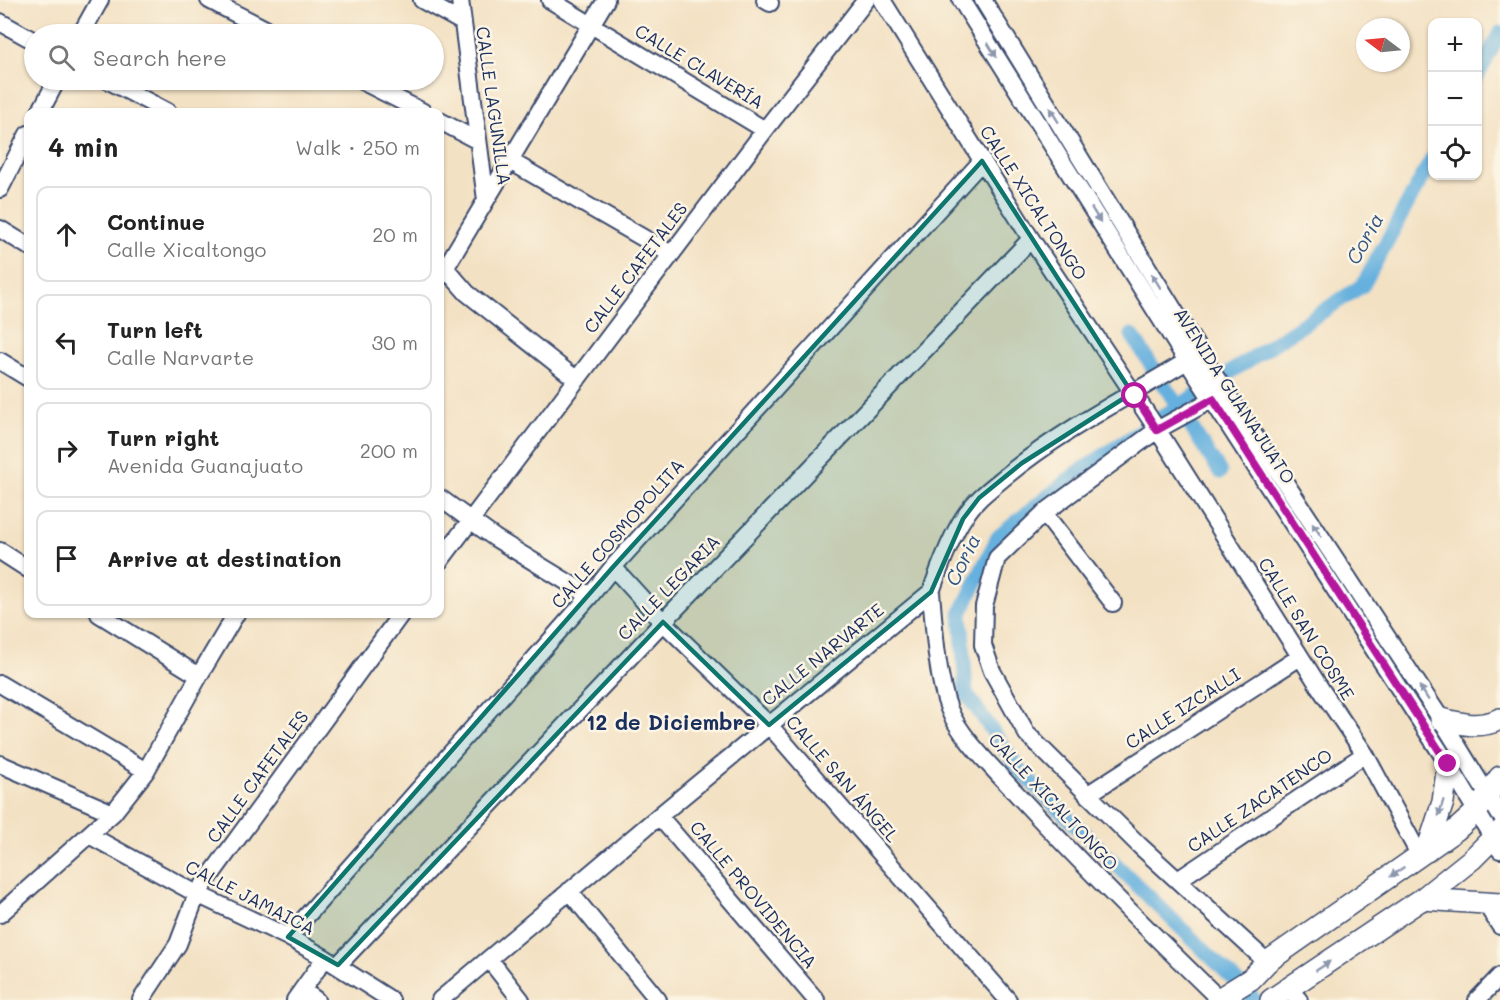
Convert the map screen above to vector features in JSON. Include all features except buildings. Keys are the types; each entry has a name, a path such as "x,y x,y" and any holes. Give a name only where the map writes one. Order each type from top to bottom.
{"main road":[{"path":"1441,718 1463,724 1480,725 1500,719"},
{"path":"1423,853 1443,802 1448,764"},
{"path":"1223,997 1251,979 1267,962 1456,830 1483,804 1500,777"},
{"path":"1283,997 1422,899 1498,840"},
{"path":"1422,899 1493,904"}],"street":[{"path":"87,24 100,0"},
{"path":"209,0 256,24"},
{"path":"422,0 462,22"},
{"name":"CALLE LAGUNILLA","path":"444,264 486,200 460,0"},
{"name":"CALLE CLAVERÍA","path":"550,0 765,130"},
{"path":"486,200 606,0"},
{"name":"CALLE CAFETALES","path":"444,556 866,0"},
{"name":"CALLE XICALTONGO","path":"882,0 1031,239 1159,427"},
{"name":"AVENIDA GUANAJUATO","path":"961,0 1188,363 1215,393 1441,718 1483,804"},
{"name":"AVENIDA GUANAJUATO","path":"982,0 1209,367 1215,393 1448,764 1483,804"},
{"path":"0,22 24,35"},
{"path":"42,108 52,90"},
{"path":"126,90 160,108"},
{"path":"380,90 415,108"},
{"path":"444,123 478,141"},
{"path":"0,189 24,142"},
{"path":"510,161 671,254"},
{"name":"CALLE COSMOPOLITA","path":"288,937 590,596 612,567 982,161"},
{"path":"0,229 24,244"},
{"name":"CALLE LEGARIA","path":"298,995 663,622 1031,239"},
{"path":"444,272 467,293 577,380"},
{"path":"0,361 24,376"},
{"name":"CALLE NARVARTE","path":"440,1000 931,592 963,519 979,498 1022,463 1091,417 1188,363"},
{"path":"1113,603 1044,513 1159,427 1195,408 1215,393"},
{"name":"CALLE SAN COSME","path":"1159,427 1300,657 1365,754 1423,853"},
{"path":"444,501 495,538 590,596"},
{"name":"CALLE XICALTONGO","path":"1044,513 997,558 984,606 983,645 992,671 1027,734 1088,795 1267,962"},
{"path":"0,551 24,566"},
{"name":"CALLE SAN ÁNGEL","path":"612,567 663,622 769,725 1008,1000"},
{"name":"CALLE XICALTONGO","path":"931,592 940,668 949,710 957,724 977,751 1076,859 1223,997"},
{"path":"105,618 198,676"},
{"path":"0,914 113,813 146,771 198,676 234,618"},
{"name":"CALLE CAFETALES","path":"141,1000 178,944 197,894 398,618"},
{"name":"CALLE IZCALLI","path":"1088,795 1300,657"},
{"path":"0,684 146,771"},
{"name":"CALLE ZACATENCO","path":"1178,880 1365,754"},
{"path":"0,764 113,813"},
{"path":"1483,804 1500,814"},
{"path":"1483,804 1498,840"},
{"name":"CALLE PROVIDENCIA","path":"659,816 816,1000"},
{"name":"CALLE JAMAICA","path":"89,835 197,894 288,937 331,961 391,1000"},
{"path":"569,891 658,1000"},
{"path":"1493,904 1500,926"},
{"path":"489,960 521,1000"},
{"path":"1477,1000 1500,976"},
{"path":"298,995 316,1000"}],"highlighted area":[{"path":"982,161 1132,393 1022,463 979,498 963,519 931,592 769,725 663,622 338,965 288,937 613,567"}],"waterway":[{"name":"Coria","path":"1480,72 1500,33"},
{"name":"Coria","path":"1255,1000 1021,772 966,693 961,613 998,537 1077,473 1363,285 1428,166"},
{"name":"Coria","path":"1132,335 1220,472"}],"district":[{"name":"12 de Diciembre","path":"671,723"}],"route":[{"path":"1135,396 1157,430 1213,399 1448,764"}]}
